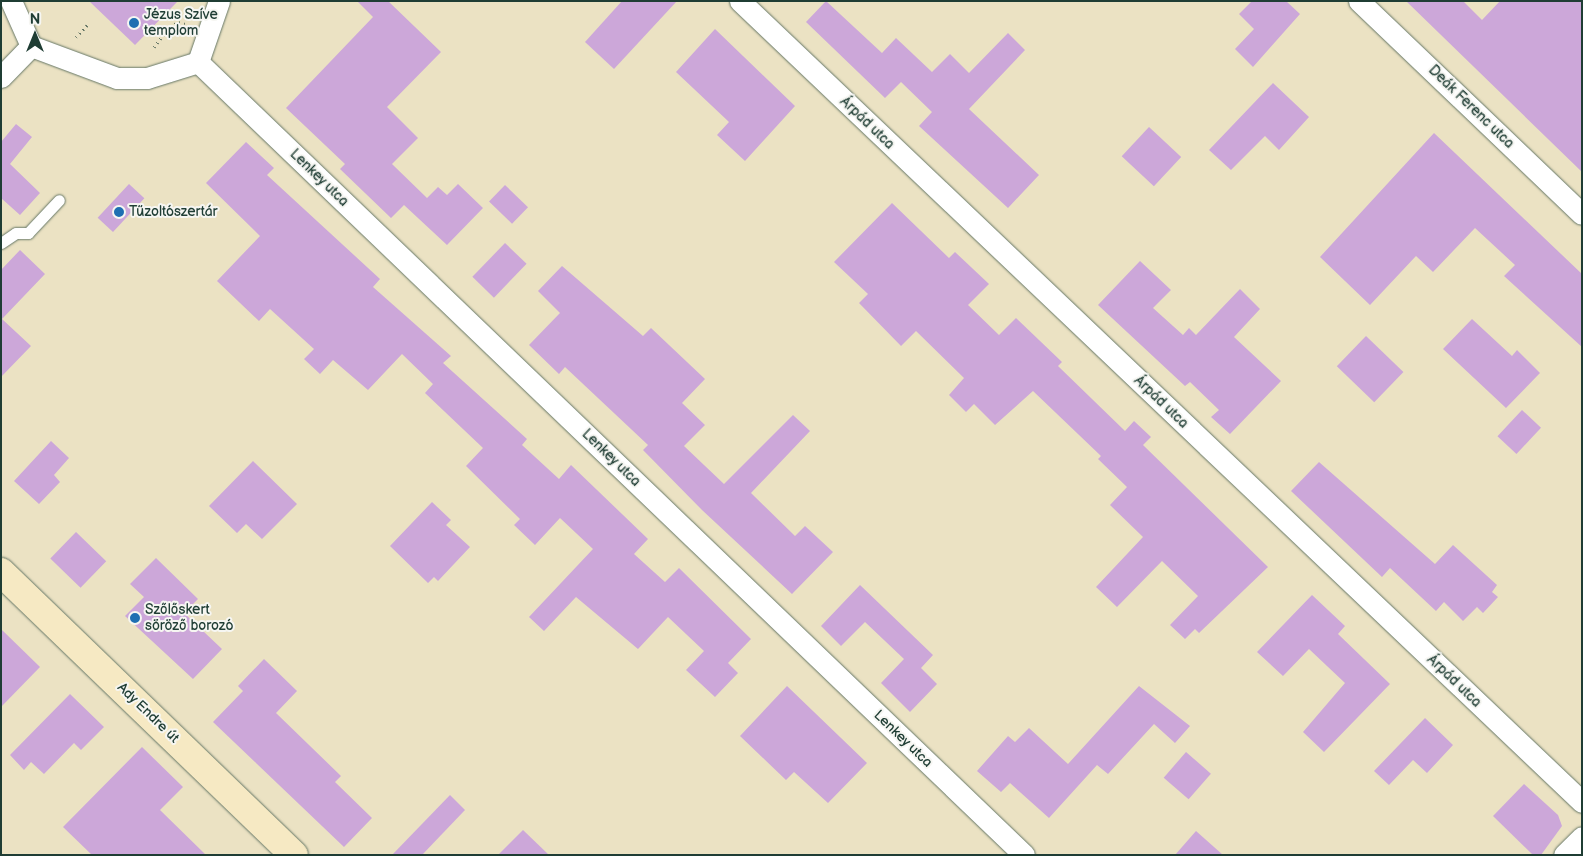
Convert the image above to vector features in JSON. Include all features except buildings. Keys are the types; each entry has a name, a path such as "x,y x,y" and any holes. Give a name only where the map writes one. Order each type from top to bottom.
{"street":[{"path":"11,1 32,46 117,78 147,78 198,62 209,36 219,1"},
{"name":"Árpád utca","path":"740,1 1582,802"},
{"name":"Deák Ferenc utca","path":"1359,1 1582,214"},
{"path":"1,77 32,46"},
{"name":"Lenkey utca","path":"198,62 1024,855"},
{"name":"Ady Endre út","path":"1,572 294,855"},
{"path":"1564,855 1582,837"}],"lane":[{"path":"1,243 16,234 28,233 60,200"}],"path":[{"path":"154,47 179,22 198,35 209,36"}],"place":[{"name":"Jézus Szíve templom","path":"134,23"},
{"name":"Tűzoltószertár","path":"119,212"},
{"name":"Szőlőskert söröző borozó","path":"135,618"}]}
